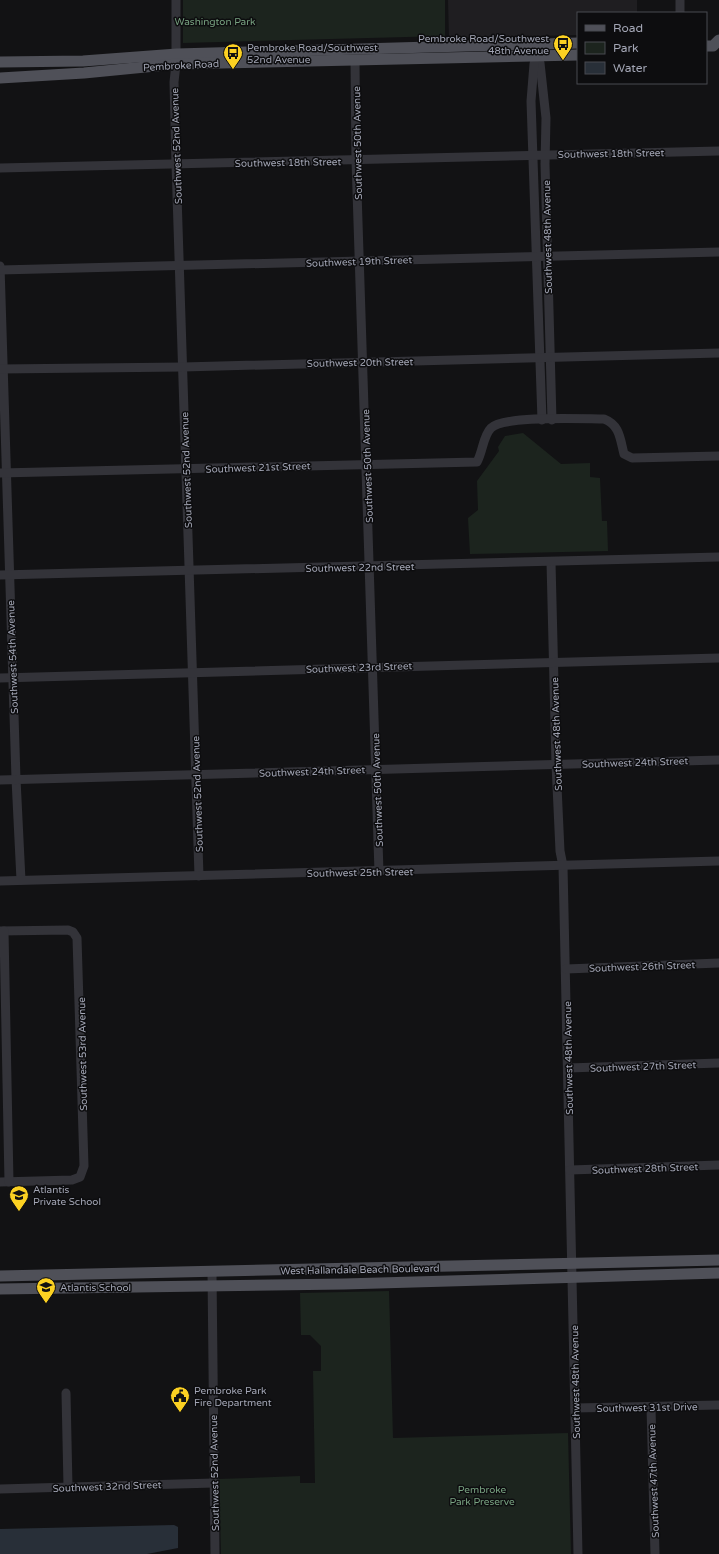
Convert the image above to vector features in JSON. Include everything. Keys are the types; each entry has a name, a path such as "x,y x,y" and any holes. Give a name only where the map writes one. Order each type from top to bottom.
{"main road":[{"path":"707,40 719,40"},
{"path":"707,46 713,46 719,40"},
{"name":"Pembroke Road","path":"0,62 176,59 346,50 577,43"},
{"path":"355,61 369,54 418,52 432,47"},
{"path":"285,62 303,56 335,55 346,50"},
{"path":"707,53 719,53"},
{"name":"Pembroke Road","path":"0,78 84,73 176,59 285,62 577,55"},
{"path":"0,71 36,68 48,62"},
{"name":"West Hallandale Beach Boulevard","path":"0,1276 572,1265 719,1260"},
{"path":"696,1274 710,1268 719,1268"},
{"path":"322,1270 335,1280 344,1284"},
{"name":"West Hallandale Beach Boulevard","path":"0,1289 344,1284 573,1276 719,1273"}],"street":[{"name":"Southwest 52nd Avenue","path":"176,0 176,59 174,82 176,164 199,876"},
{"path":"680,0 680,12"},
{"name":"Southwest 48th Avenue","path":"534,44 536,56 540,64 547,155 545,164 551,358 547,420"},
{"name":"Southwest 48th Avenue","path":"536,56 531,102 539,358 547,420"},
{"name":"Southwest 50th Avenue","path":"355,61 356,160 364,362 379,872"},
{"name":"Southwest 18th Street","path":"0,168 719,151"},
{"name":"Southwest 19th Street","path":"0,270 547,255 719,252"},
{"name":"Southwest 54th Avenue","path":"0,266 4,575 12,677 21,880"},
{"name":"Southwest 20th Street","path":"2,369 183,367 719,353"},
{"path":"547,420 604,419 612,422 617,428 624,454 632,458 719,456"},
{"name":"Southwest 21st Street","path":"3,472 477,462 487,434 492,426 506,421 547,420"},
{"name":"Southwest 22nd Street","path":"4,575 719,557"},
{"name":"Southwest 48th Avenue","path":"551,562 556,764 566,969 578,1554"},
{"name":"Southwest 23rd Street","path":"0,678 719,658"},
{"name":"Southwest 24th Street","path":"0,780 719,760"},
{"name":"Southwest 25th Street","path":"0,881 379,872 719,861"},
{"name":"Southwest 53rd Avenue","path":"2,931 64,929 73,932 78,938 84,1166 80,1177 72,1180 5,1182"},
{"path":"2,931 5,1182"},
{"name":"Southwest 26th Street","path":"566,969 719,963"},
{"name":"Southwest 27th Street","path":"568,1068 719,1063"},
{"name":"Southwest 28th Street","path":"570,1170 719,1165"},
{"name":"Southwest 52nd Avenue","path":"212,1272 215,1554"},
{"path":"66,1393 68,1488"},
{"name":"Southwest 31st Drive","path":"575,1408 651,1408 719,1405"},
{"name":"Southwest 47th Avenue","path":"651,1408 655,1554"},
{"name":"Southwest 32nd Street","path":"0,1489 214,1483"}],"shaded area":[{"path":"448,0 637,0 637,12 577,12 577,35 449,38"}],"green space":[{"name":"Washington Park","path":"183,0 445,0 445,36 183,43"},
{"path":"523,433 561,464 590,463 590,477 600,478 602,521 607,521 608,551 470,554 468,518 478,510 477,481 499,451 498,447 505,436"},
{"name":"Pembroke Park Preserve","path":"389,1291 393,1438 568,1433 571,1554 221,1554 219,1479 300,1476 300,1483 315,1483 313,1371 321,1371 321,1346 310,1335 301,1335 300,1293"}],"water":[{"path":"174,1525 178,1527 178,1548 147,1554 0,1554 0,1529"}],"place":[{"name":"Pembroke Road/Southwest 48th Avenue","path":"563,61"},
{"name":"Pembroke Road/Southwest 52nd Avenue","path":"233,70"},
{"name":"Atlantis Private School","path":"19,1212"},
{"name":"Atlantis School","path":"46,1304"},
{"name":"Pembroke Park Fire Department","path":"180,1413"}]}
